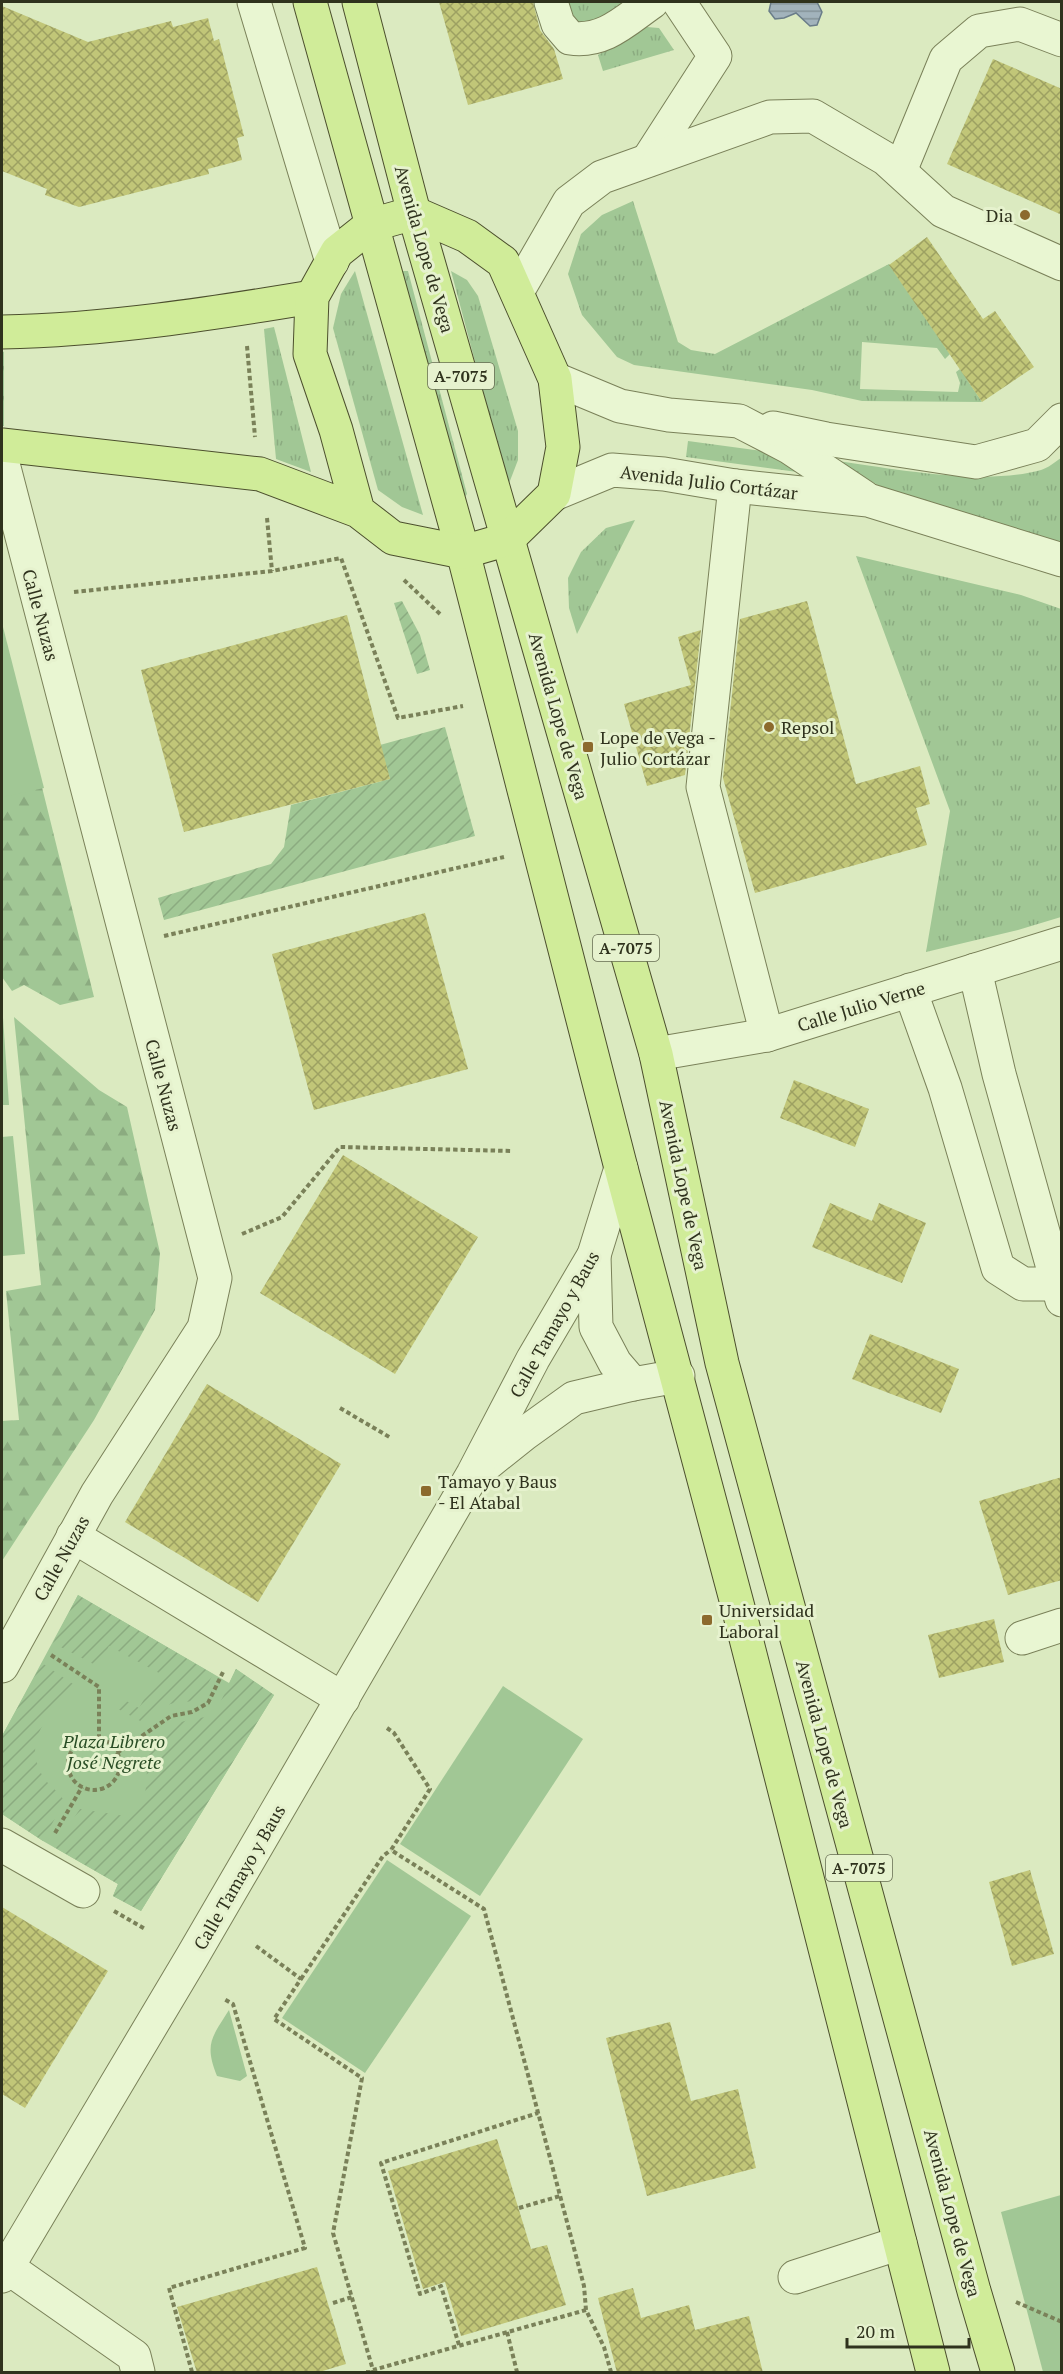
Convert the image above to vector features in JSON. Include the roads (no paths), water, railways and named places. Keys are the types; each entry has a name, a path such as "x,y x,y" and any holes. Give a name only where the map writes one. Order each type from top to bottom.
{"main road":[{"name":"A-7075","path":"310,2 463,552 621,1168 678,1376 933,2373"},
{"name":"Avenida Lope de Vega","path":"359,2 414,213 656,1054 722,1363 998,2373"},
{"path":"2,445 260,474 358,511 393,538 463,552 508,539 554,494 563,447 555,379 503,262 467,236 414,213 371,225 337,252 312,297 310,354 336,430 358,511"},
{"path":"2,332 64,331 243,309 312,297"},
{"path":"678,1376 722,1363"}],"street":[{"path":"254,2 332,262"},
{"path":"551,2 558,24 570,38 587,40 609,32 652,2"},
{"path":"648,160 715,56 679,2"},
{"path":"900,171 946,59 979,31 1020,24 1062,40"},
{"path":"517,292 569,202 602,177 770,117 813,116 886,159 943,211 1062,264"},
{"name":"Avenida Julio Cortázar","path":"555,379 620,406 669,415 739,422 789,447 868,500"},
{"path":"739,422 826,439 976,462 1037,445 1062,420"},
{"name":"Calle Nuzas","path":"2,460 215,1278 204,1328 97,1494 2,1666"},
{"name":"Avenida Julio Cortázar","path":"554,494 612,470 664,474 735,486 868,500 1062,561"},
{"path":"735,486 703,787 767,1035"},
{"name":"Calle Julio Verne","path":"656,1054 767,1035 1062,943"},
{"path":"910,990 945,1088 998,1268 1023,1284 1060,1287 999,1074 975,970"},
{"name":"Calle Tamayo y Baus","path":"4,2272 343,1699 473,1474 533,1359 594,1255 621,1168"},
{"path":"594,1255 596,1327 615,1363 633,1384"},
{"name":"Calle Tamayo y Baus","path":"473,1474 574,1398 678,1376"},
{"path":"73,1536 343,1699"},
{"path":"1022,1638 1062,1625"},
{"path":"2,1845 94,1898"},
{"path":"795,2277 900,2243"},
{"path":"4,2272 74,2328 134,2356 138,2373"}],"place":[{"name":"Dia","path":"1025,215"},
{"name":"Repsol","path":"769,727"},
{"name":"Lope de Vega - Julio Cortázar","path":"588,747"},
{"name":"Tamayo y Baus - El Atabal","path":"426,1491"},
{"name":"Universidad Laboral","path":"707,1620"}],"park label":[{"name":"Plaza Librero José Negrete","path":"114,1751"}]}
